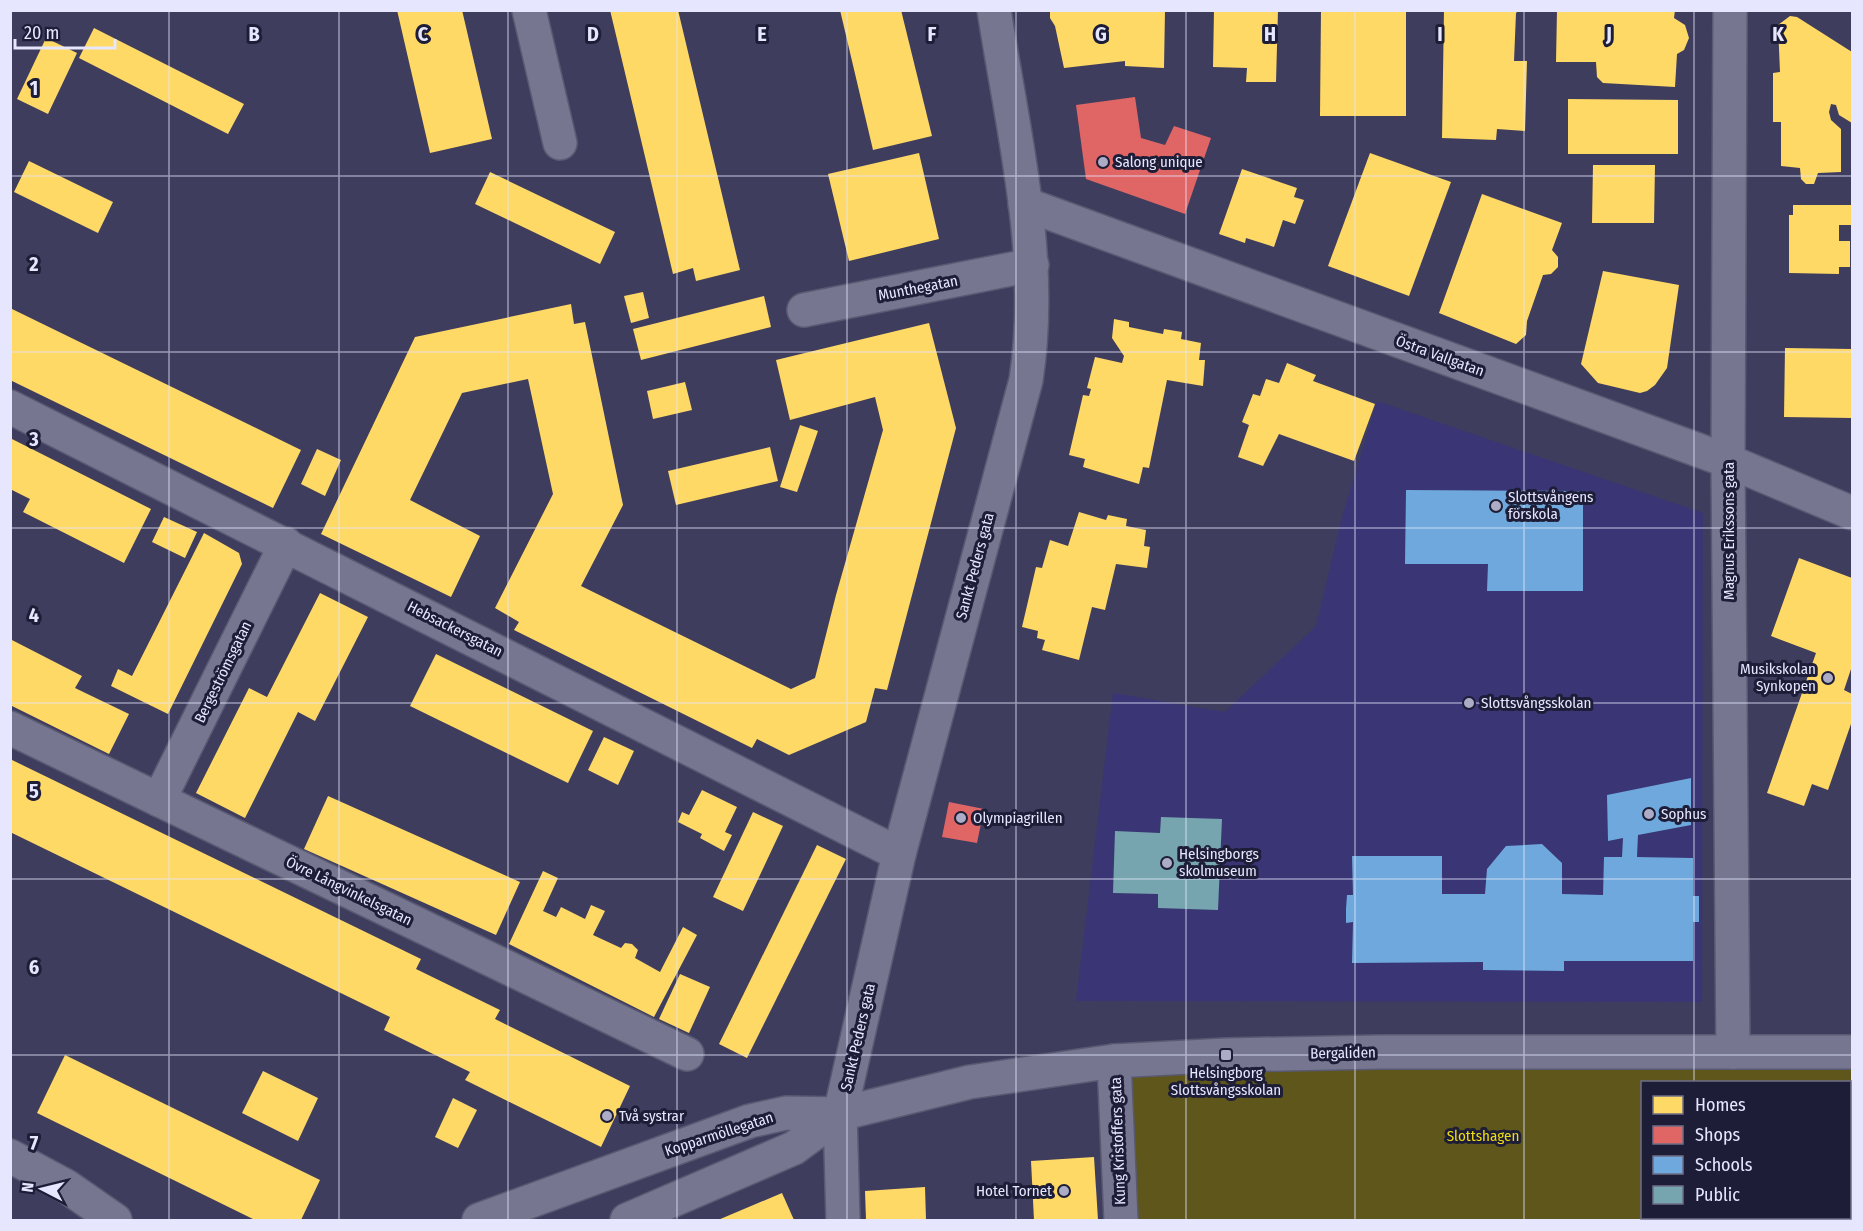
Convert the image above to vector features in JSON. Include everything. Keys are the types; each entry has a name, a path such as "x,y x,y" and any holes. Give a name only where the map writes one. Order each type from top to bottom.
{"street":[{"path":"529,10 560,143"},
{"name":"Sankt Peders gata","path":"843,1221 840,1114 899,854 1026,380 1032,327 1032,265 1025,204 994,10"},
{"name":"Magnus Erikssons gata","path":"1730,10 1728,461 1733,1052"},
{"name":"Östra Vallgatan","path":"1025,204 1728,461 1852,513"},
{"name":"Munthegatan","path":"804,310 1032,265"},
{"name":"Hebsackersgatan","path":"10,407 899,854"},
{"name":"Bergeströmsgatan","path":"159,800 286,544"},
{"name":"Övre Långvinkelsgatan","path":"10,728 687,1054"},
{"name":"Bergaliden","path":"840,1114 970,1082 1114,1061 1226,1055 1379,1052 1852,1052"},
{"name":"Kung Kristoffers gata","path":"1114,1061 1121,1221"},
{"name":"Kopparmöllegatan","path":"479,1221 514,1214 750,1121 786,1113 840,1114"},
{"path":"627,1221 794,1149 840,1114"},
{"path":"10,1156 66,1186 116,1221"}],"shaded area":[{"name":"Slottsvångsskolan","path":"1377,401 1703,513 1702,1002 1076,1001 1113,693 1225,712 1316,626 1342,517"}],"green space":[{"name":"Slottshagen","path":"1852,1054 1852,1220 1121,1220 1114,1061"}],"building: Homes":[{"path":"397,10 462,10 492,139 430,153"},
{"path":"610,10 678,10 740,270 696,281 693,268 673,274"},
{"path":"840,10 901,10 932,136 873,150"},
{"path":"1050,10 1165,10 1164,68 1125,66 1125,61 1064,68 1055,26 1050,18"},
{"path":"1214,10 1278,10 1276,82 1246,82 1247,68 1213,67"},
{"path":"1321,10 1406,10 1406,116 1320,116"},
{"path":"1444,10 1519,10 1516,13 1514,61 1527,61 1525,131 1497,129 1496,140 1442,138"},
{"path":"1557,10 1675,10 1674,18 1685,25 1689,38 1684,50 1677,54 1675,87 1603,83 1597,77 1596,62 1556,62"},
{"path":"1790,16 1797,17 1852,52 1852,123 1839,115 1836,105 1831,104 1829,112 1831,120 1841,129 1841,172 1818,173 1814,184 1806,184 1801,179 1800,168 1781,166 1781,122 1773,122 1773,73 1780,72 1778,25"},
{"path":"94,28 244,104 228,134 79,58"},
{"path":"46,38 77,53 48,114 17,99"},
{"path":"1568,99 1678,100 1678,154 1568,154"},
{"path":"919,153 939,239 849,261 828,174"},
{"path":"1370,153 1451,182 1409,296 1328,266"},
{"path":"29,161 113,202 98,233 14,192"},
{"path":"1593,165 1655,165 1654,223 1592,223"},
{"path":"1242,169 1297,188 1294,197 1304,200 1295,224 1283,220 1274,247 1246,238 1245,243 1219,234"},
{"path":"490,172 615,232 600,264 475,204"},
{"path":"1482,194 1562,223 1552,250 1558,257 1558,267 1551,274 1543,275 1527,321 1526,335 1516,344 1439,313"},
{"path":"1793,205 1852,205 1852,225 1839,225 1839,241 1850,241 1850,267 1839,267 1839,274 1789,273 1789,215 1793,215"},
{"path":"1603,271 1679,285 1667,368 1655,385 1647,391 1640,393 1598,383 1581,364"},
{"path":"643,292 649,318 631,323 624,296"},
{"path":"764,296 771,327 641,360 633,329"},
{"path":"571,304 574,324 585,322 623,505 581,586 791,689 815,678 883,430 875,397 790,420 776,360 929,323 956,428 887,690 875,688 866,722 789,755 757,739 752,748 514,630 519,622 495,608 553,494 528,379 462,393 410,500 480,536 451,597 321,534 415,337"},
{"path":"10,308 301,450 273,508 10,380"},
{"path":"1114,319 1129,322 1129,327 1163,334 1164,329 1182,332 1181,339 1201,343 1199,360 1205,360 1203,386 1167,380 1149,468 1143,467 1139,484 1083,467 1085,459 1069,455 1083,395 1089,396 1091,389 1087,388 1095,357 1122,363 1124,356 1112,338"},
{"path":"1785,348 1852,349 1852,418 1784,417"},
{"path":"1287,363 1316,375 1313,381 1375,404 1354,461 1279,434 1263,466 1238,457 1249,425 1242,422 1253,394 1260,396 1266,379 1279,383"},
{"path":"685,382 692,410 653,419 647,391"},
{"path":"800,425 818,431 797,492 780,487"},
{"path":"10,438 151,509 124,563 23,512 30,499 10,489"},
{"path":"770,447 778,481 676,505 668,471"},
{"path":"317,449 341,460 325,496 301,484"},
{"path":"1079,512 1106,520 1108,515 1127,519 1126,526 1146,530 1144,546 1150,547 1147,568 1116,564 1105,610 1092,607 1079,660 1042,650 1045,640 1037,638 1038,631 1022,627 1036,567 1042,568 1050,540 1068,546"},
{"path":"164,517 197,532 185,558 152,542"},
{"path":"204,533 239,553 242,564 168,714 111,686 118,669 132,676"},
{"name":"Musikskolan Synkopen","path":"1799,558 1852,578 1852,666 1844,690 1852,694 1852,721 1828,790 1812,784 1804,806 1767,793 1816,653 1771,636"},
{"path":"320,593 368,617 315,721 298,712 245,818 196,793 249,688 267,697"},
{"path":"10,639 82,676 75,688 129,714 109,754 10,705"},
{"path":"436,654 593,731 568,783 410,706"},
{"path":"604,737 634,751 618,785 588,770"},
{"path":"10,759 421,959 416,969 500,1010 495,1019 630,1086 601,1147 465,1080 470,1072 384,1030 390,1017 10,832"},
{"path":"702,790 737,807 725,832 732,835 724,851 700,838 702,834 678,822 682,812 689,815"},
{"path":"328,796 520,882 496,935 304,849"},
{"path":"753,812 783,826 743,911 713,897"},
{"path":"817,845 846,859 747,1058 719,1044"},
{"path":"543,871 558,878 543,911 556,917 561,907 585,919 591,905 605,911 593,935 621,948 625,943 632,944 638,950 635,958 660,972 683,927 697,935 654,1017 509,944"},
{"path":"680,974 710,987 689,1033 659,1019"},
{"path":"65,1055 320,1180 301,1220 255,1220 37,1113"},
{"path":"263,1071 318,1098 298,1141 242,1113"},
{"path":"453,1098 477,1110 458,1148 435,1137"},
{"name":"Hotel Tornet","path":"1094,1157 1098,1220 1034,1220 1031,1161"},
{"path":"925,1187 926,1220 866,1220 865,1191"},
{"path":"782,1193 794,1220 718,1220"}],"building: Shops":[{"path":"1135,97 1141,138 1165,145 1174,126 1211,138 1185,214 1086,179 1076,105"},
{"path":"949,802 984,809 977,843 942,837"}],"building: Schools":[{"path":"1406,490 1583,491 1583,591 1487,591 1488,564 1405,564"},
{"path":"1691,778 1691,825 1638,835 1637,857 1693,858 1693,896 1699,896 1699,922 1693,922 1693,961 1564,961 1564,971 1483,970 1483,962 1352,963 1353,922 1346,923 1346,909 1347,895 1353,895 1352,856 1442,856 1442,894 1485,894 1487,869 1506,846 1542,844 1562,863 1562,894 1603,895 1604,857 1622,857 1623,838 1608,841 1607,795"}],"building: Public":[{"name":"Helsingborgs skolmuseum","path":"1161,817 1222,819 1218,910 1158,908 1158,894 1113,893 1115,831 1160,833"}],"place":[{"name":"Salong unique","path":"1103,162"},
{"name":"Slottsvångens förskola","path":"1496,506"},
{"name":"Musikskolan Synkopen","path":"1828,678"},
{"name":"Slottsvångsskolan","path":"1469,703"},
{"name":"Sophus","path":"1649,814"},
{"name":"Olympiagrillen","path":"961,818"},
{"name":"Helsingborgs skolmuseum","path":"1167,863"},
{"name":"Helsingborg Slottsvångsskolan","path":"1226,1055"},
{"name":"Två systrar","path":"607,1116"},
{"name":"Hotel Tornet","path":"1064,1191"}]}
